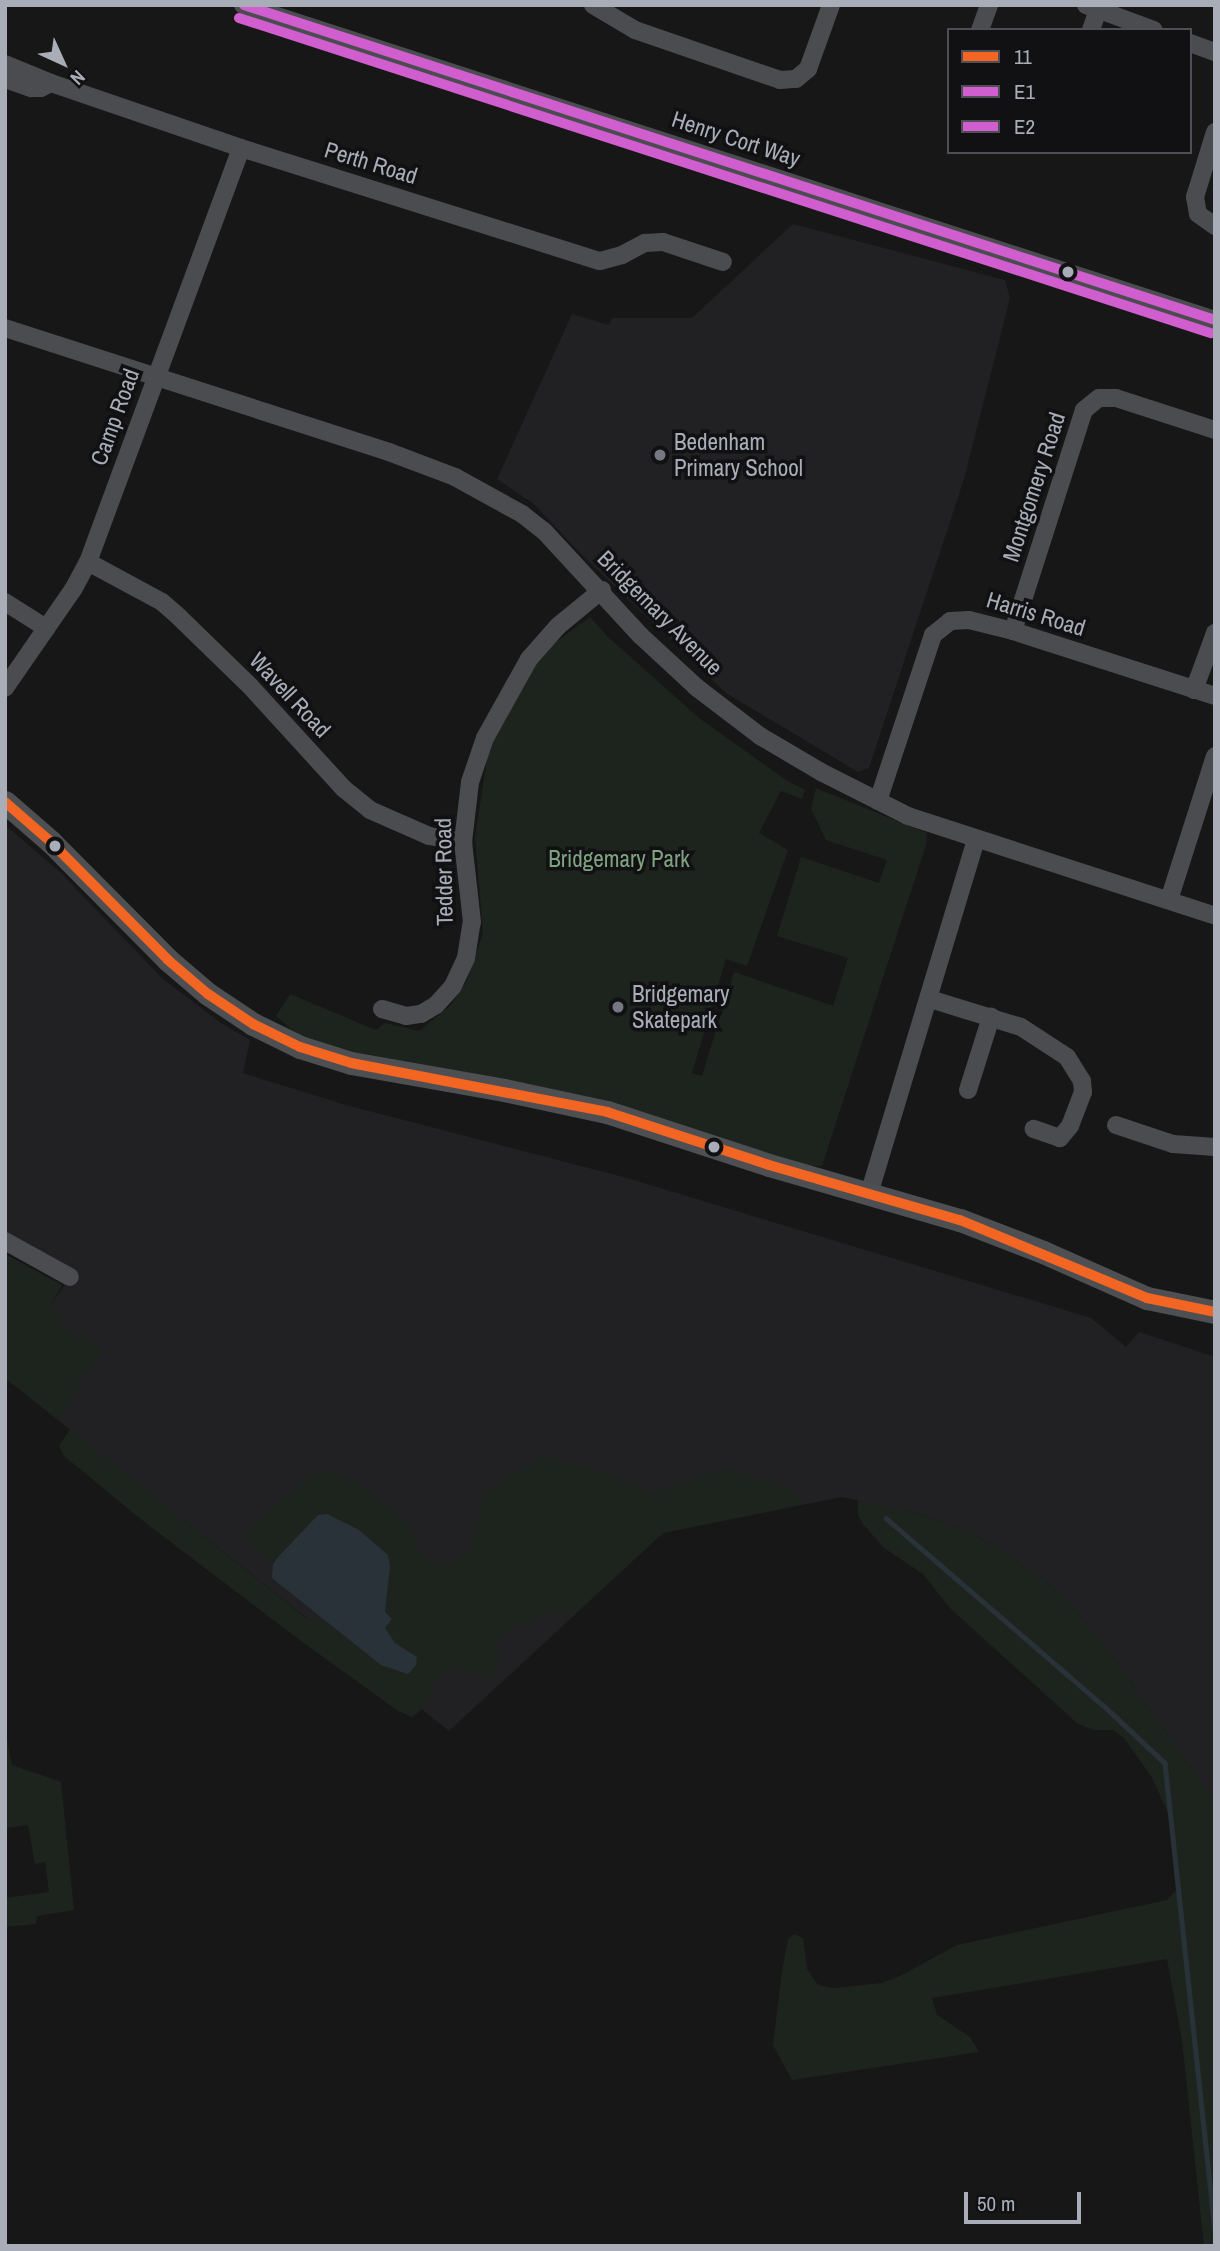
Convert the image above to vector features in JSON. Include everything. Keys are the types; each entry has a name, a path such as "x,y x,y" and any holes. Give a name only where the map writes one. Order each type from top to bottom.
{"main road":[{"path":"5,802 51,842 168,960 208,994 253,1024 300,1048 351,1063 504,1090 607,1112 960,1220 1043,1252 1147,1298 1215,1312"}],"street":[{"name":"Henry Cort Way","path":"243,5 1215,320"},
{"path":"593,5 635,30 780,80 796,79 808,69 831,5"},
{"path":"982,28 989,5"},
{"path":"1091,28 1092,7 1148,28"},
{"path":"1192,44 1215,52"},
{"path":"5,64 51,83"},
{"name":"Perth Road","path":"5,79 31,88 51,83 241,148 600,261 622,255 645,243 663,242 723,262"},
{"path":"1215,132 1195,197 1198,214 1215,226"},
{"name":"Camp Road","path":"5,688 89,562 241,148"},
{"name":"Bridgemary Avenue","path":"5,328 389,452 455,477 522,514 566,552 661,656 717,704 760,736 908,816 1215,916"},
{"name":"Montgomery Road","path":"1013,631 1084,410 1099,398 1116,398 1215,430"},
{"name":"Wavell Road","path":"89,562 162,603 179,617 250,686 343,788 370,810 429,836 463,842"},
{"name":"Tedder Road","path":"382,1009 405,1016 421,1014 436,1005 453,986 466,958 472,922 463,842 470,782 485,738 528,659 558,626 602,590"},
{"path":"5,602 46,628"},
{"name":"Harris Road","path":"878,801 933,635 950,621 968,620 1013,631 1215,696"},
{"path":"1194,690 1215,633"},
{"path":"1169,900 1208,796 1215,756"},
{"path":"869,1194 930,999 976,839"},
{"path":"930,999 1021,1027 1067,1057 1082,1081 1080,1104 1070,1126 1060,1138 1034,1129"},
{"path":"968,1090 991,1017"},
{"path":"1116,1125 1173,1144 1215,1147"},
{"path":"5,1241 70,1277"}],"shaded area":[{"name":"Bedenham Primary School","path":"793,224 1005,280 1010,298 964,479 869,768 858,772 726,693 579,552 534,504 497,479 572,314 609,325 612,318 692,318"},
{"path":"5,825 59,871 163,979 221,1023 250,1040 243,1073 346,1105 627,1178 1091,1318 1126,1347 1139,1332 1215,1357 1215,1802 1106,1647 1065,1599 1045,1581 973,1534 911,1511 842,1497 663,1533 449,1731 5,1378 5,1372 65,1284 5,1251"},
{"path":"327,1514 359,1530 388,1555 390,1566 385,1612 392,1619 385,1628 395,1643 417,1657 416,1665 408,1674 381,1665 272,1578 273,1564 279,1556 318,1515"}],"green space":[{"name":"Bridgemary Park","path":"590,617 608,637 699,718 786,780 805,790 802,799 781,791 759,833 788,850 747,966 726,959 692,1073 702,1076 734,972 833,1006 848,958 777,936 801,857 879,883 887,860 826,840 811,809 816,788 927,833 926,845 822,1166 799,1165 370,1058 296,1034 276,1016 290,994 376,1030 385,1023 419,1031 450,1006 466,983 483,933 475,837 489,747 521,686 540,658 552,645"},
{"path":"5,1254 62,1285 49,1308 64,1317 60,1326 80,1338 85,1337 102,1350 58,1419 5,1378"},
{"path":"70,1429 306,1618 327,1623 389,1669 410,1651 395,1643 385,1628 391,1616 385,1612 388,1555 384,1551 347,1522 323,1513 273,1564 248,1542 247,1534 252,1526 311,1475 332,1472 351,1480 404,1518 413,1531 421,1554 438,1564 452,1562 471,1548 485,1493 545,1455 611,1475 652,1493 722,1469 734,1470 787,1487 804,1504 663,1533 576,1613 549,1613 506,1631 497,1643 500,1667 493,1677 485,1679 455,1666 446,1670 437,1680 425,1707 412,1717 398,1711 297,1638 147,1524 64,1456 59,1446"},
{"path":"858,1500 911,1511 973,1534 1045,1581 1065,1599 1106,1647 1215,1802 1215,2246 1204,2246 1182,2040 1167,1959 932,1998 937,2015 970,2037 979,2052 792,2080 773,2045 788,1939 794,1934 803,1938 807,1969 818,1985 834,1988 882,1983 957,1945 1167,1900 1180,1886 1172,1821 1151,1776 1124,1738 1113,1730 1094,1730 1078,1724 951,1609 923,1574 884,1548 858,1515"},
{"path":"5,1729 12,1765 61,1782 74,1910 37,1916 36,1924 5,1927 5,1898 49,1892 45,1862 35,1864 28,1825 5,1828"}],"waterway":[{"path":"886,1518 1103,1705 1165,1763 1215,2231"}],"transit line":[{"name":"E1","path":"244,5 1215,320"},
{"name":"E2","path":"239,18 1211,333"},
{"name":"11","path":"5,802 51,842 168,960 208,994 253,1024 300,1047 351,1063 607,1112 769,1165 960,1220 1147,1298 1215,1312"}],"place":[{"name":"Bedenham Primary School","path":"660,455"},
{"name":"Bridgemary Skatepark","path":"618,1007"}]}
